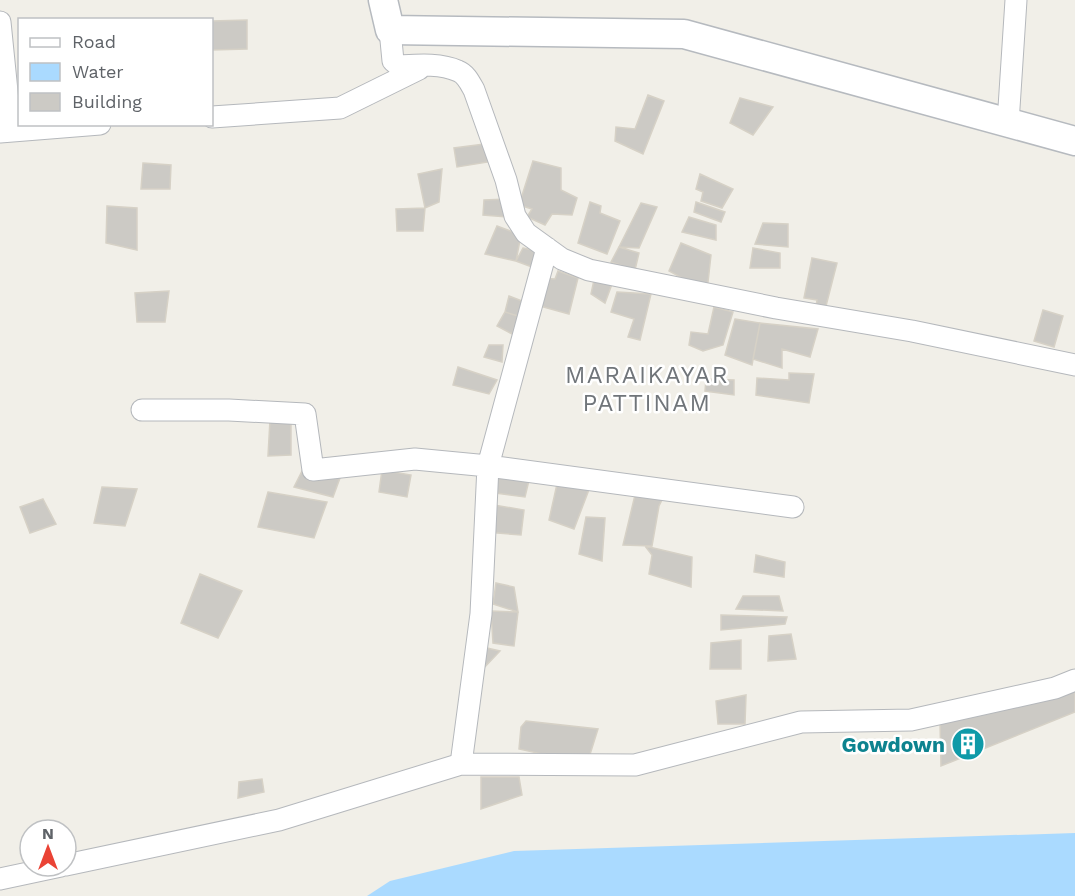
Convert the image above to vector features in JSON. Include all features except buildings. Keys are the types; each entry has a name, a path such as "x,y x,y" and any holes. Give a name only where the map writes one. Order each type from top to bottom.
{"street":[{"path":"383,0 390,30 393,61 399,66 427,65 460,71 467,78 474,90 506,180 516,216 526,233 562,259 589,270 776,308 912,331 1075,365"},
{"path":"1008,123 1016,0"},
{"path":"0,22 6,131 73,126"},
{"path":"390,30 684,34 1075,141"},
{"path":"213,117 340,108 427,65"},
{"path":"461,764 480,614 488,466 547,248"},
{"path":"142,410 229,410 305,414 313,470 416,459 488,466 793,507"},
{"path":"78,862 279,820 461,764 635,765 801,722 911,720 1055,688 1075,680"},
{"path":"0,879 18,875"}],"water":[{"path":"1075,833 1075,896 367,896 390,881 514,851"}],"place":[{"name":"Gowdown","path":"968,744"}],"district":[{"name":"MARAIKAYAR PATTINAM","path":"647,389"}]}
